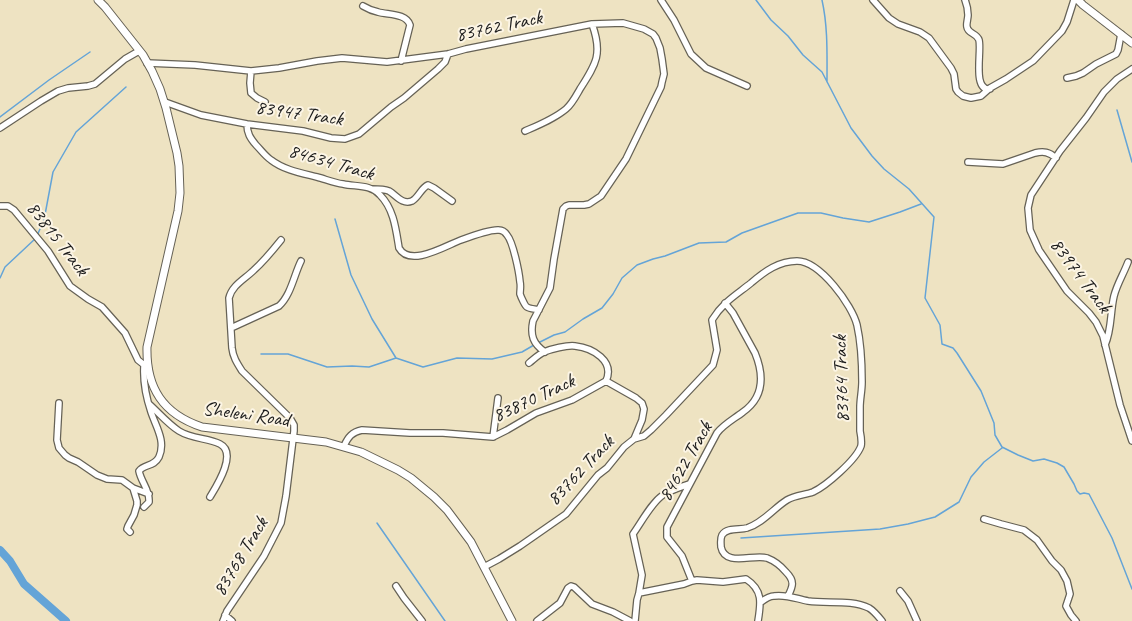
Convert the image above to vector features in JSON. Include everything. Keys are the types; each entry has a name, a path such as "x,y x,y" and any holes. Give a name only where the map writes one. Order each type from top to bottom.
{"street":[{"name":"Sheleni Road","path":"98,0 140,51 152,72 165,102 180,172 178,211 147,347 146,367 161,400 180,417 191,424 215,429 293,437 344,446 361,452 411,478 447,510 471,542 512,621"},
{"path":"661,0 674,20 691,54 706,68 747,86"},
{"path":"873,0 889,18 898,24 920,32 930,38 951,68 954,74 956,90 968,98 981,96 990,88 1033,61 1055,38 1067,22 1074,0"},
{"path":"965,0 968,10 967,28 977,36 979,41 980,83 981,86 986,89 990,88"},
{"path":"1078,0 1132,43"},
{"path":"363,6 403,18 408,21 410,25 401,61"},
{"name":"83762 Track","path":"147,63 195,65 251,71 336,59 387,62 401,61 448,54 466,49 592,24 623,23 644,29 652,34 658,41 660,48 663,67 661,87 626,159 601,196 589,204 569,205 563,209 550,288 533,321 532,326 532,334 536,344 545,352"},
{"path":"525,131 543,124 566,109 572,103 596,61 598,53 596,34 592,24"},
{"path":"1067,78 1083,73 1096,64 1116,54 1121,34"},
{"path":"0,128 58,91 94,84 125,59 140,51"},
{"name":"83947 Track","path":"165,102 200,115 247,124 303,131 339,139 351,137 359,134 438,69 445,62 448,54"},
{"name":"83974 Track","path":"1132,69 1116,79 1104,92 1060,151 1031,195 1028,208 1030,230 1039,250 1067,292 1089,313 1096,322 1103,336 1120,405 1132,440"},
{"path":"251,71 251,93 265,102"},
{"name":"84634 Track","path":"247,124 247,132 253,141 271,160 280,165 301,173 342,184 363,186 380,194 386,203 395,225 399,248 404,254 413,256 423,255 475,235 496,230 504,231 508,235 511,243 520,281 520,294 525,306 539,310"},
{"path":"968,162 1001,165 1035,152 1048,153 1056,158"},
{"path":"372,189 388,191 400,200 407,202 414,200 425,186 428,186 434,188 452,201"},
{"name":"83815 Track","path":"0,206 8,206 14,210 48,251 70,286 102,307 120,326 138,360 146,367"},
{"name":"83768 Track","path":"224,618 264,556 281,523 294,425 290,418 242,371 237,363 233,355 228,303 230,294 237,284 259,265 281,240"},
{"path":"231,328 280,306 290,288 301,261"},
{"name":"83764 Track","path":"634,439 644,436 661,420 713,364 717,350 712,320 725,303 769,269 786,262 802,261 830,281 842,296 851,311 859,339 862,383 860,414 861,446 855,457 847,466 818,490 789,499 756,524 748,528 729,530 722,536 722,549 724,555 727,557 762,557 774,561 780,566 790,576 793,582 788,596"},
{"path":"1105,345 1110,332 1114,295 1128,262"},
{"name":"84622 Track","path":"692,581 682,556 666,534 670,521 720,429 749,407 758,396 760,387 758,360 733,313 725,303"},
{"name":"83870 Track","path":"344,446 350,435 362,430 410,433 443,433 493,437 536,413 572,400 606,381 608,377 608,370 604,359 594,352 579,347 566,347 545,352"},
{"path":"530,363 545,352"},
{"path":"144,507 149,502 149,494 139,473 142,468 149,466 157,460 161,446 159,430 151,411 144,386 146,367"},
{"name":"83762 Track","path":"484,567 515,549 566,514 598,475 607,468 624,447 634,439 642,420 643,406 636,398 606,381"},
{"path":"493,437 498,398"},
{"path":"59,403 57,440 59,448 69,458 78,462 90,471 104,478 124,481 133,488 149,494"},
{"path":"149,404 169,424 180,431 194,438 220,444 224,447 227,456 223,475 210,497"},
{"path":"635,621 642,575 633,534 656,501 662,495 689,484"},
{"path":"130,532 127,529 137,505 133,488"},
{"path":"984,518 1024,530 1037,540 1052,561 1061,570 1068,582 1070,594 1066,606 1070,615 1076,621"},
{"path":"639,593 697,580 723,582 746,579 756,587 761,602 758,621"},
{"path":"396,586 422,621"},
{"path":"537,621 560,603 568,588 571,586 592,604 613,612 630,621"},
{"path":"900,591 908,601 917,621"},
{"path":"761,602 771,596 776,595 788,596 807,601 845,603 869,608 882,621"},
{"path":"224,618 232,621"}],"waterway":[{"path":"756,0 771,20 788,36 803,55 822,72 851,128 872,156 884,169 909,189 934,217 925,298 940,325 942,344 953,348 981,391 994,423 995,435 1002,447 1033,461 1044,459 1057,463 1064,467 1080,494 1089,494 1112,538 1132,589"},
{"path":"822,0 826,30 827,82"},
{"path":"0,117 49,80 90,52"},
{"path":"0,278 5,267 36,238 44,220 53,172 76,132 126,87"},
{"path":"1117,110 1132,162"},
{"path":"538,343 554,335 565,332 602,308 613,294 622,278 637,265 653,259 699,243 726,242 742,233 798,213 821,213 869,222 921,204"},
{"path":"335,219 351,275 372,319 396,358 423,367 457,358 492,359 522,352 534,345"},
{"path":"261,354 288,354 327,367 369,367 396,358"},
{"path":"741,538 880,529 935,517 959,502 971,477 984,462 1002,448"},
{"path":"377,523 445,621"},
{"path":"0,550 10,561 24,584 66,621"}]}
